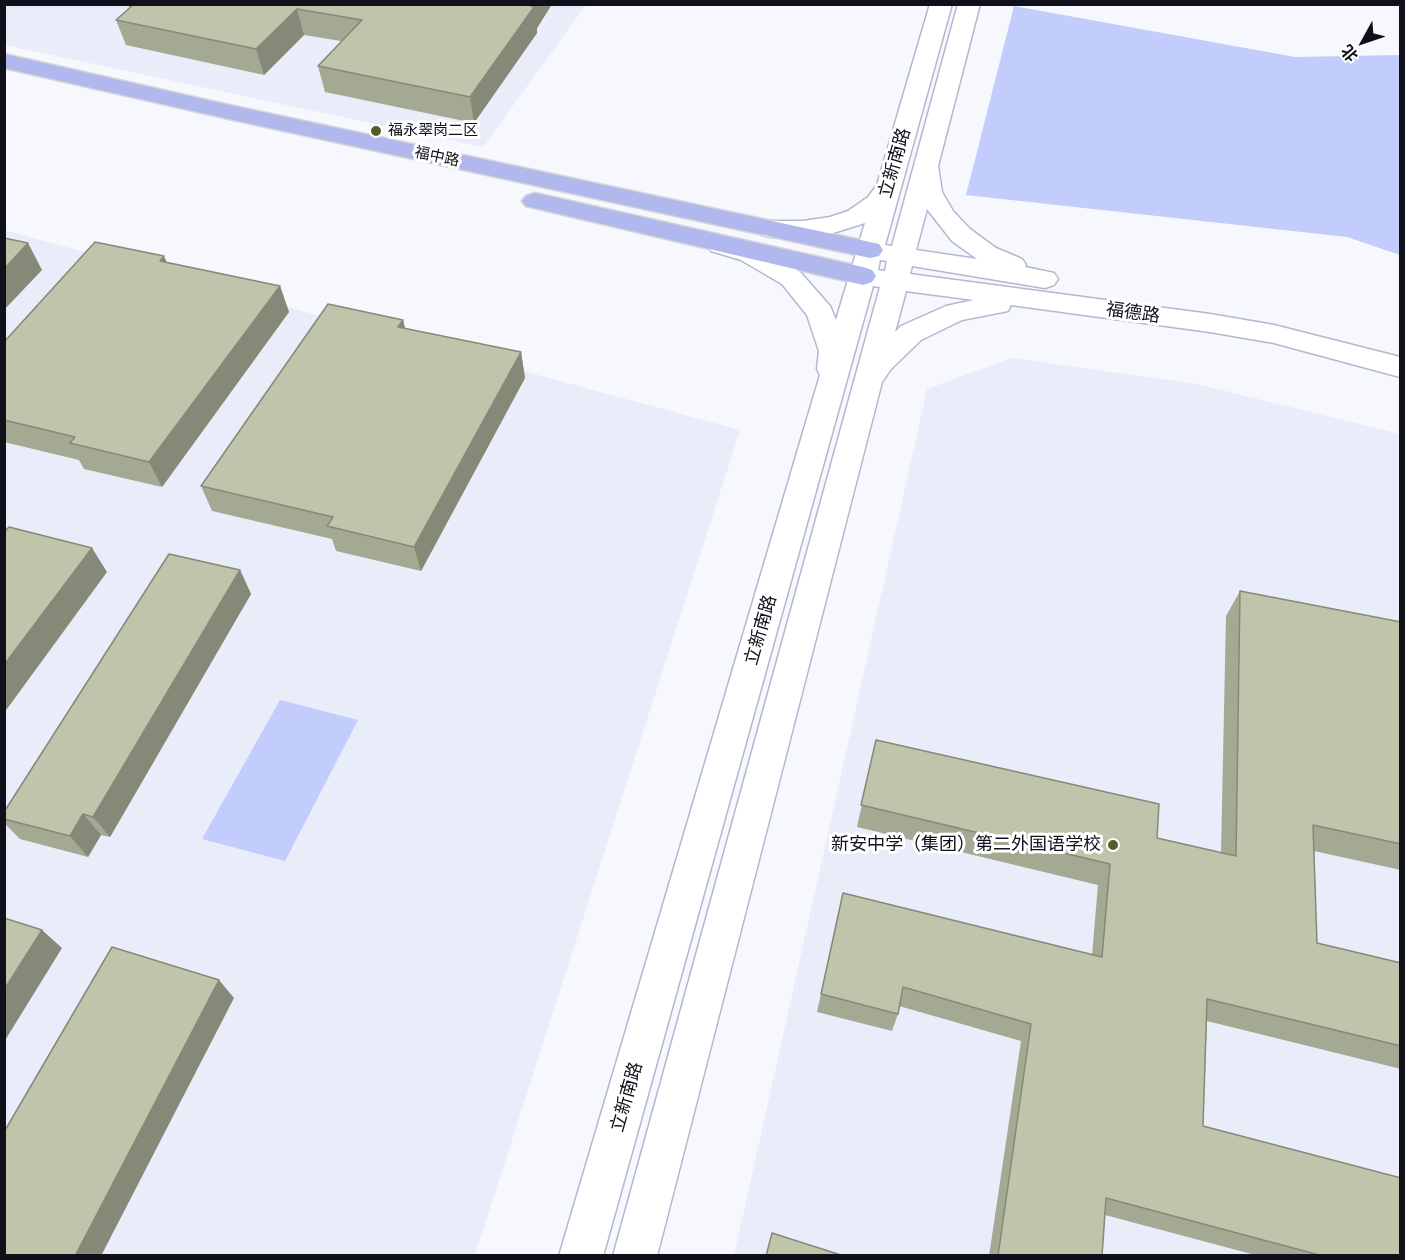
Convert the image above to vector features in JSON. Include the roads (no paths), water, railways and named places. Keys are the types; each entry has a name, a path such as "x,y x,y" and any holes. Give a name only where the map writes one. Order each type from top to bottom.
{"main road":[{"name":"福中路","path":"4,61 771,229 882,266"},
{"name":"福中路","path":"4,79 695,238 882,266"}],"street":[{"name":"立新南路","path":"635,1256 860,407 882,266 889,186 941,4"},
{"name":"立新南路","path":"581,1256 829,393 926,163 969,4"},
{"path":"926,163 930,192 943,215 961,235 987,254 1051,280"},
{"path":"771,229 803,230 849,220 877,202 889,186"},
{"path":"695,238 750,254 791,278 820,312 832,351 829,393"},
{"name":"福德路","path":"882,266 1051,280 1281,315 1401,345"},
{"name":"福德路","path":"882,266 1066,304 1274,334 1401,367"},
{"path":"860,407 879,364 911,333 956,312 1009,303 1066,304"}],"place":[{"name":"福永翠岗二区","path":"376,131"},
{"name":"新安中学（集团）第二外国语学校","path":"1113,845"}]}
